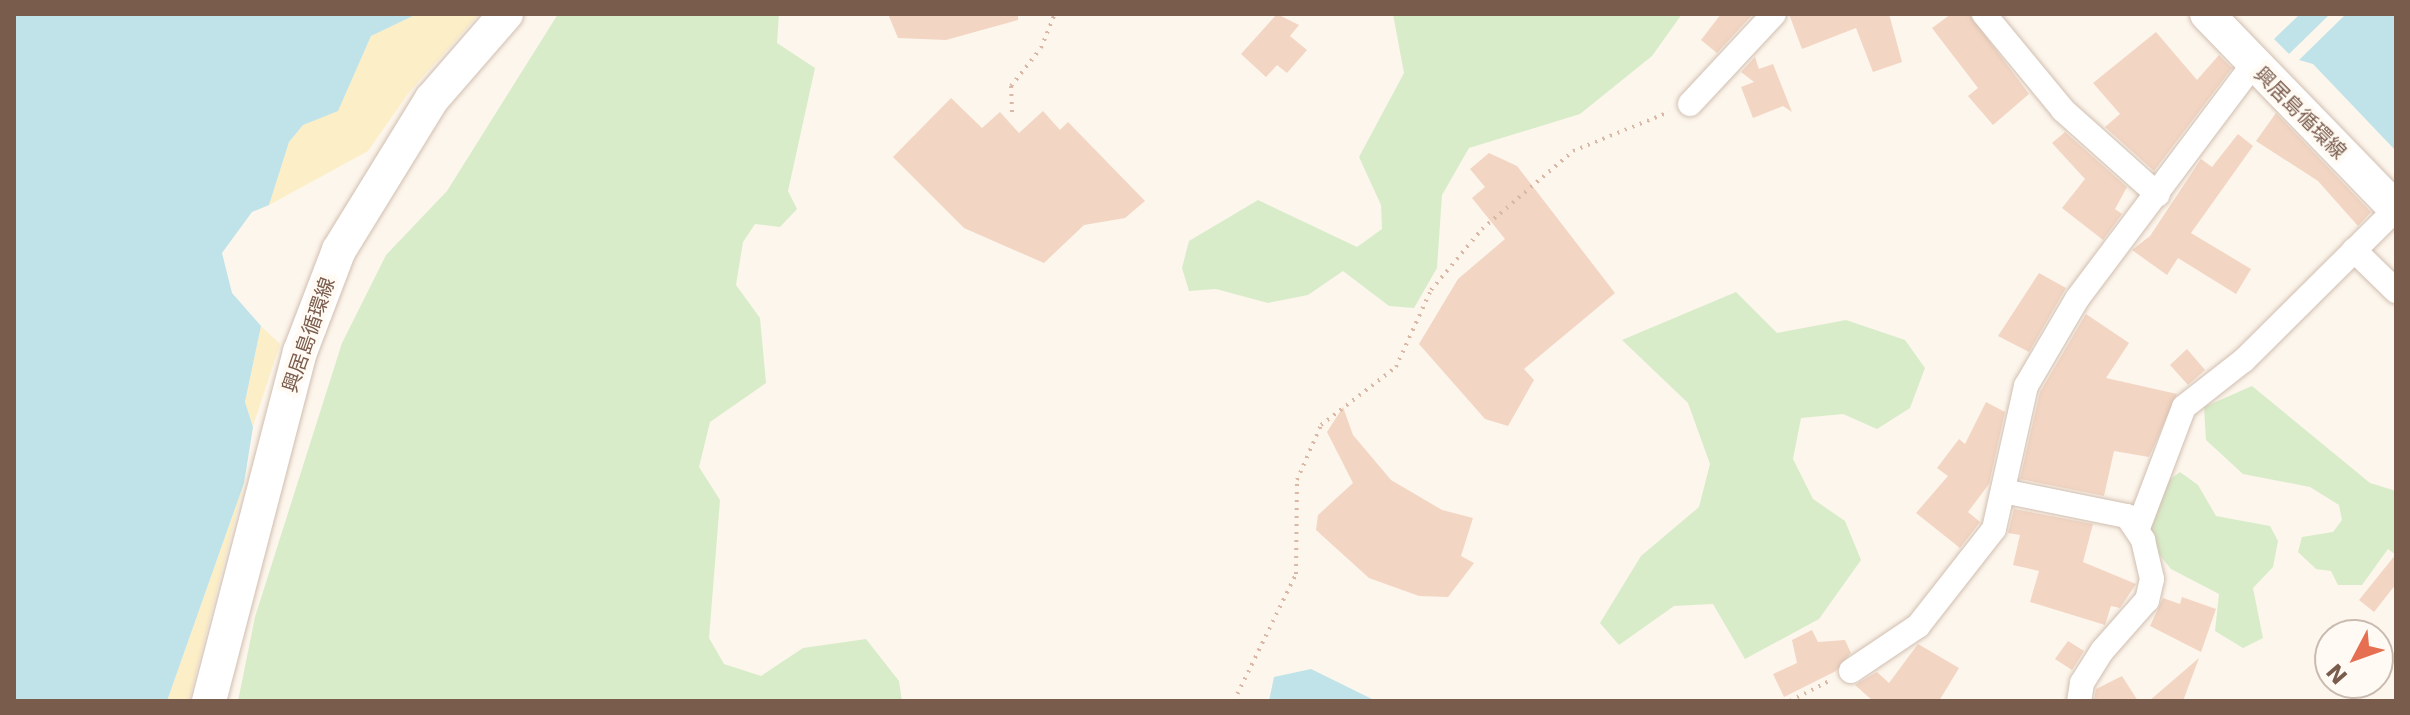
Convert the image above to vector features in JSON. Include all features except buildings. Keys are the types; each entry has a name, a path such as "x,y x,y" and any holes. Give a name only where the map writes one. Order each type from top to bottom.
{"main road":[{"name":"興居島循環線","path":"209,701 300,352 339,250 404,138 506,14"},
{"name":"興居島循環線","path":"2207,14 2252,66 2396,209"}],"street":[{"path":"1690,104 1774,14"},
{"path":"1984,14 2063,110 2158,195"},
{"path":"1851,671 1895,648 1963,574 1994,529 2026,386 2077,299 2252,66"},
{"path":"2138,528 2184,407 2244,360 2396,209"},
{"path":"2354,250 2396,291"},
{"path":"2003,491 2127,516 2138,528 2152,579 2147,600 2102,651 2079,701"}],"path":[{"path":"1012,112 1011,86 1041,48 1055,14"},
{"path":"1234,701 1296,574 1297,480 1321,425 1396,367 1431,290 1482,229 1573,151 1690,104"},
{"path":"1790,701 1851,671"}],"green space":[{"path":"558,14 779,14 777,43 815,68 788,191 797,209 780,227 755,224 743,242 736,285 760,318 766,383 710,422 699,467 720,500 709,638 724,664 761,676 803,648 866,639 899,681 902,701 238,701 255,617 342,343 386,255 447,191"},
{"path":"1393,14 1682,14 1652,56 1580,114 1469,148 1442,195 1437,268 1414,308 1389,306 1343,271 1308,295 1268,303 1216,289 1189,291 1182,268 1189,241 1258,200 1357,247 1382,229 1381,205 1359,157 1404,73"},
{"path":"1736,292 1777,333 1846,320 1905,340 1925,368 1910,408 1877,429 1843,414 1801,418 1793,459 1813,499 1845,521 1861,560 1819,619 1745,659 1713,604 1674,606 1619,645 1600,623 1641,556 1699,507 1710,464 1688,403 1622,340"},
{"path":"2252,386 2370,483 2396,491 2396,555 2388,549 2362,585 2338,585 2331,571 2316,569 2298,552 2302,537 2333,532 2342,520 2339,505 2310,487 2243,474 2206,440 2204,407"},
{"path":"2180,472 2198,485 2216,516 2270,526 2278,541 2273,567 2253,588 2263,638 2243,648 2215,631 2219,594 2171,569 2154,548 2150,530 2168,481"}],"sand":[{"path":"417,14 479,14 410,91 368,151 269,205 289,142 303,125 338,110 371,36"},
{"path":"261,326 280,344 253,426 245,403"},
{"path":"244,483 189,701 167,701"}],"water":[{"path":"14,14 417,14 371,36 338,111 303,125 289,142 269,205 252,212 222,253 232,293 261,326 245,402 253,427 244,483 167,701 14,701"},
{"path":"2300,14 2330,14 2289,54 2274,39"},
{"path":"2346,14 2396,14 2396,151 2313,64 2299,60"},
{"path":"1311,669 1376,701 1269,701 1274,677"}]}
